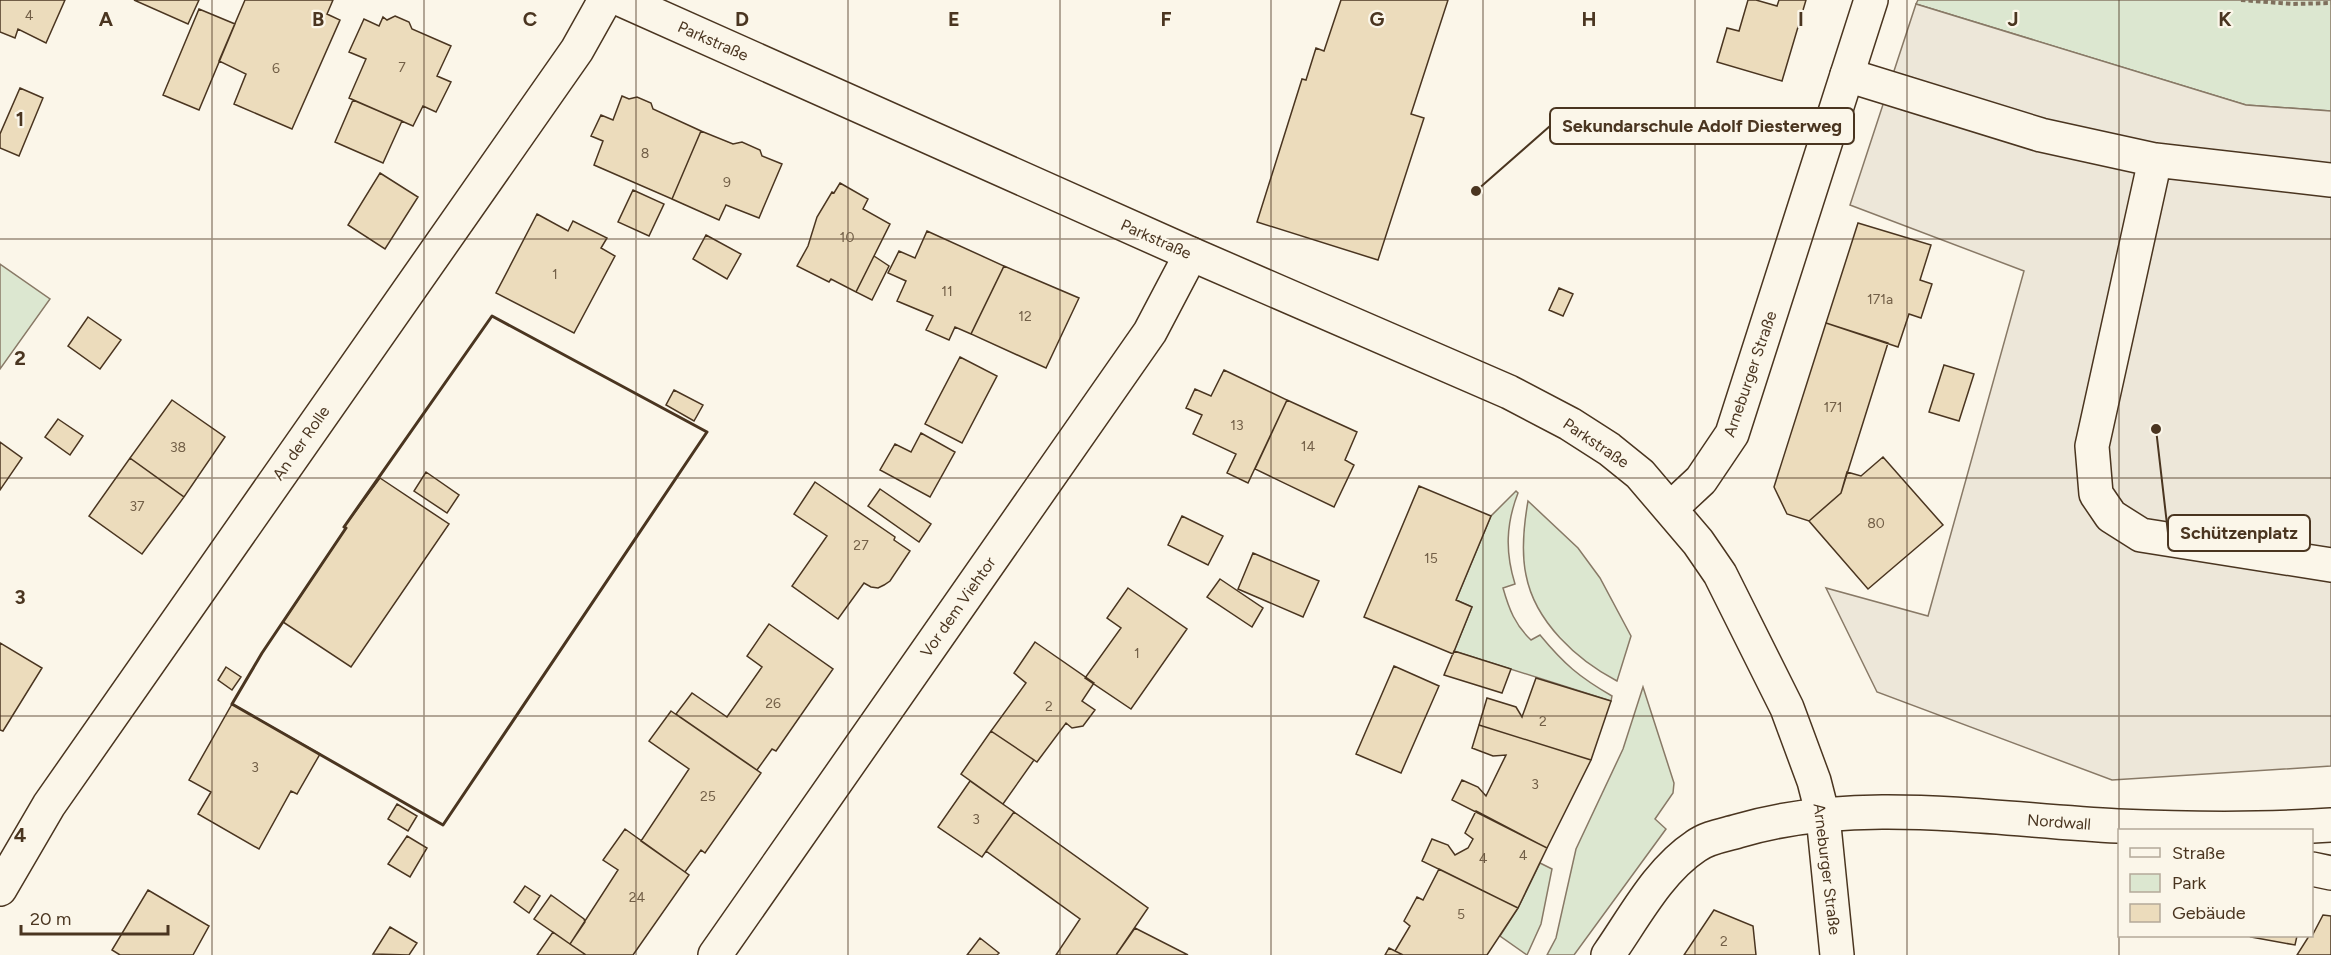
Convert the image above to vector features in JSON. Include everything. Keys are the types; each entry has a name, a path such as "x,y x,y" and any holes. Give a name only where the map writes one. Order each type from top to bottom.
{"street":[{"name":"An der Rolle","path":"0,889 49,805 577,50 604,0"},
{"name":"Parkstraße","path":"622,0 1191,254 1509,392 1549,412 1609,448 1640,474 1671,508"},
{"name":"Arneburger Straße","path":"1837,955 1823,816 1805,755 1787,708 1720,574 1671,508 1701,480 1732,434 1871,0"},
{"path":"1847,75 2041,135 2155,160 2331,180"},
{"path":"2155,160 2092,446 2096,494 2111,516 2141,535 2331,565"},
{"name":"Vor dem Viehtor","path":"715,955 1150,332 1191,254"},
{"name":"Nordwall","path":"1608,955 1658,882 1695,846 1757,825 1823,816 1900,812 2191,829 2331,825"},
{"path":"2313,869 2331,873"}],"path":[{"path":"2241,0 2293,4 2331,3"}],"green space":[{"path":"1918,0 2331,0 2331,111 2246,105 1916,4"},
{"path":"0,264 50,299 0,369"},
{"path":"1516,491 1518,493 1511,516 1508,538 1515,584 1503,588 1510,610 1531,640 1540,635 1573,669 1590,683 1612,696 1611,701 1454,651 1472,607 1456,600 1491,516"},
{"path":"1528,501 1578,548 1600,578 1631,636 1617,681 1573,651 1548,624 1538,608 1524,566 1525,519"},
{"path":"1643,687 1674,783 1673,793 1655,819 1666,829 1574,955 1547,955 1556,938 1576,849 1623,749"},
{"path":"1540,863 1552,869 1541,924 1527,955 1500,936 1518,908"}],"shaded area":[{"path":"1916,4 2246,105 2331,111 2331,766 2112,780 1877,692 1826,588 1928,616 2024,271 1850,205"}],"building":[{"path":"0,0 65,0 46,43 18,29 15,38 0,32"},
{"path":"134,0 199,0 188,24"},
{"path":"245,0 333,0 327,14 340,20 292,129 234,104 246,74 219,61"},
{"path":"1341,0 1448,0 1411,114 1424,118 1378,260 1257,222 1302,79 1306,80 1316,48 1324,51"},
{"path":"1748,0 1777,6 1779,0 1806,0 1782,81 1717,62 1727,28 1739,31"},
{"path":"199,9 235,24 199,110 163,95"},
{"path":"395,16 409,22 412,29 451,46 437,76 451,82 436,112 423,106 413,126 349,98 366,59 349,52 364,19 379,26 383,17 387,20"},
{"path":"20,88 43,98 19,156 0,148 0,134"},
{"path":"622,96 629,99 637,97 651,103 653,109 701,131 672,199 594,165 603,141 591,136 601,115 613,120"},
{"path":"353,100 402,121 383,163 335,142"},
{"path":"701,131 733,144 742,142 760,150 762,156 782,164 759,218 726,205 719,220 672,199"},
{"path":"380,173 418,197 385,249 348,225"},
{"path":"840,183 868,199 863,209 890,224 856,292 831,279 829,282 797,266 808,246 817,217"},
{"path":"633,190 664,204 649,236 618,222"},
{"path":"537,214 568,231 573,221 607,238 601,248 615,256 574,333 496,293"},
{"path":"1858,223 1931,245 1920,280 1932,284 1921,318 1909,314 1898,347 1826,323"},
{"path":"927,231 1004,266 971,334 955,327 949,340 926,330 933,316 897,301 906,281 888,273 899,251 915,258"},
{"path":"706,235 741,254 727,279 693,259"},
{"path":"874,256 889,266 872,300 856,292"},
{"path":"1004,266 1079,298 1046,368 971,334"},
{"path":"1559,288 1573,294 1563,316 1549,310"},
{"path":"88,317 121,340 100,369 68,346"},
{"path":"1826,323 1888,343 1841,493 1809,521 1787,514 1774,487"},
{"path":"960,357 997,376 962,443 925,424"},
{"path":"1944,365 1974,374 1959,421 1929,412"},
{"path":"1224,370 1287,400 1248,483 1227,473 1236,454 1193,434 1202,415 1186,408 1195,389 1211,396"},
{"path":"674,390 703,405 694,421 666,405"},
{"path":"172,400 225,437 184,497 130,458"},
{"path":"1287,400 1357,432 1345,460 1354,465 1334,507 1255,469"},
{"path":"58,419 83,436 70,455 45,437"},
{"path":"921,433 955,452 930,497 880,470 895,444 911,452"},
{"path":"0,442 22,458 0,490"},
{"path":"1883,457 1943,525 1868,589 1809,521 1841,493 1847,472 1861,476"},
{"path":"130,458 184,497 142,554 89,516"},
{"path":"426,472 459,495 447,513 414,491"},
{"path":"380,478 449,524 351,667 283,622 346,528 344,527"},
{"path":"815,482 895,537 894,540 910,551 890,581 878,588 864,583 838,619 792,586 827,536 794,514"},
{"path":"1419,486 1491,516 1456,600 1472,607 1453,654 1364,617"},
{"path":"880,489 931,524 919,542 868,506"},
{"path":"1182,516 1223,536 1208,565 1168,545"},
{"path":"1253,553 1319,581 1303,617 1238,589"},
{"path":"1220,579 1263,608 1252,627 1207,597"},
{"path":"1128,588 1187,629 1131,709 1085,678 1121,628 1107,618"},
{"path":"769,624 833,669 776,751 772,749 757,770 676,714 692,693 727,717 762,667 747,656"},
{"path":"1035,642 1094,683 1082,701 1095,710 1083,726 1072,728 1066,723 1037,762 991,731 1026,683 1014,673"},
{"path":"0,643 42,668 3,731 0,730"},
{"path":"1454,651 1511,669 1502,693 1444,675"},
{"path":"1394,666 1439,686 1401,773 1356,754"},
{"path":"226,667 241,677 232,690 218,680"},
{"path":"1536,678 1611,701 1591,760 1479,725 1487,698 1516,707 1522,717"},
{"path":"232,704 320,754 297,794 291,791 259,849 198,814 211,792 189,780"},
{"path":"671,711 761,773 705,853 701,850 685,872 641,841 689,769 649,741"},
{"path":"1479,725 1591,760 1547,848 1452,800 1462,780 1478,787 1486,796 1506,755 1493,756 1472,748"},
{"path":"991,731 1034,760 1003,804 961,774"},
{"path":"970,781 1014,812 982,857 938,827"},
{"path":"397,804 417,816 408,831 388,819"},
{"path":"1476,811 1547,848 1518,908 1422,861 1432,839 1448,845 1455,855 1468,848 1473,839 1465,833"},
{"path":"1014,812 1148,908 1116,955 1056,955 1080,919 986,851"},
{"path":"625,829 689,875 633,955 586,955 570,944 618,870 603,860"},
{"path":"407,836 427,848 410,877 388,864"},
{"path":"1439,869 1518,908 1487,955 1403,955 1395,951 1410,926 1404,921 1417,897 1423,900"},
{"path":"525,886 540,896 529,913 514,902"},
{"path":"148,890 209,926 193,955 120,955 112,950"},
{"path":"551,895 584,919 585,922 570,944 534,919"},
{"path":"1714,910 1753,926 1756,955 1684,955"},
{"path":"2323,915 2331,916 2331,955 2297,955 2308,937 2313,937"},
{"path":"390,927 417,943 409,955 373,954"},
{"path":"1135,928 1188,955 1116,955"},
{"path":"553,932 570,944 586,955 537,955"},
{"path":"2251,937 2297,937 2295,945"},
{"path":"980,938 999,953 997,955 967,955"},
{"path":"1389,948 1403,955 1385,955"}],"wall":[{"path":"492,316 707,432 443,825 232,704 262,653 346,528 344,527 492,316"}],"place":[{"name":"Sekundarschule Adolf Diesterweg","path":"1476,191"},
{"name":"Schützenplatz","path":"2156,429"}]}
